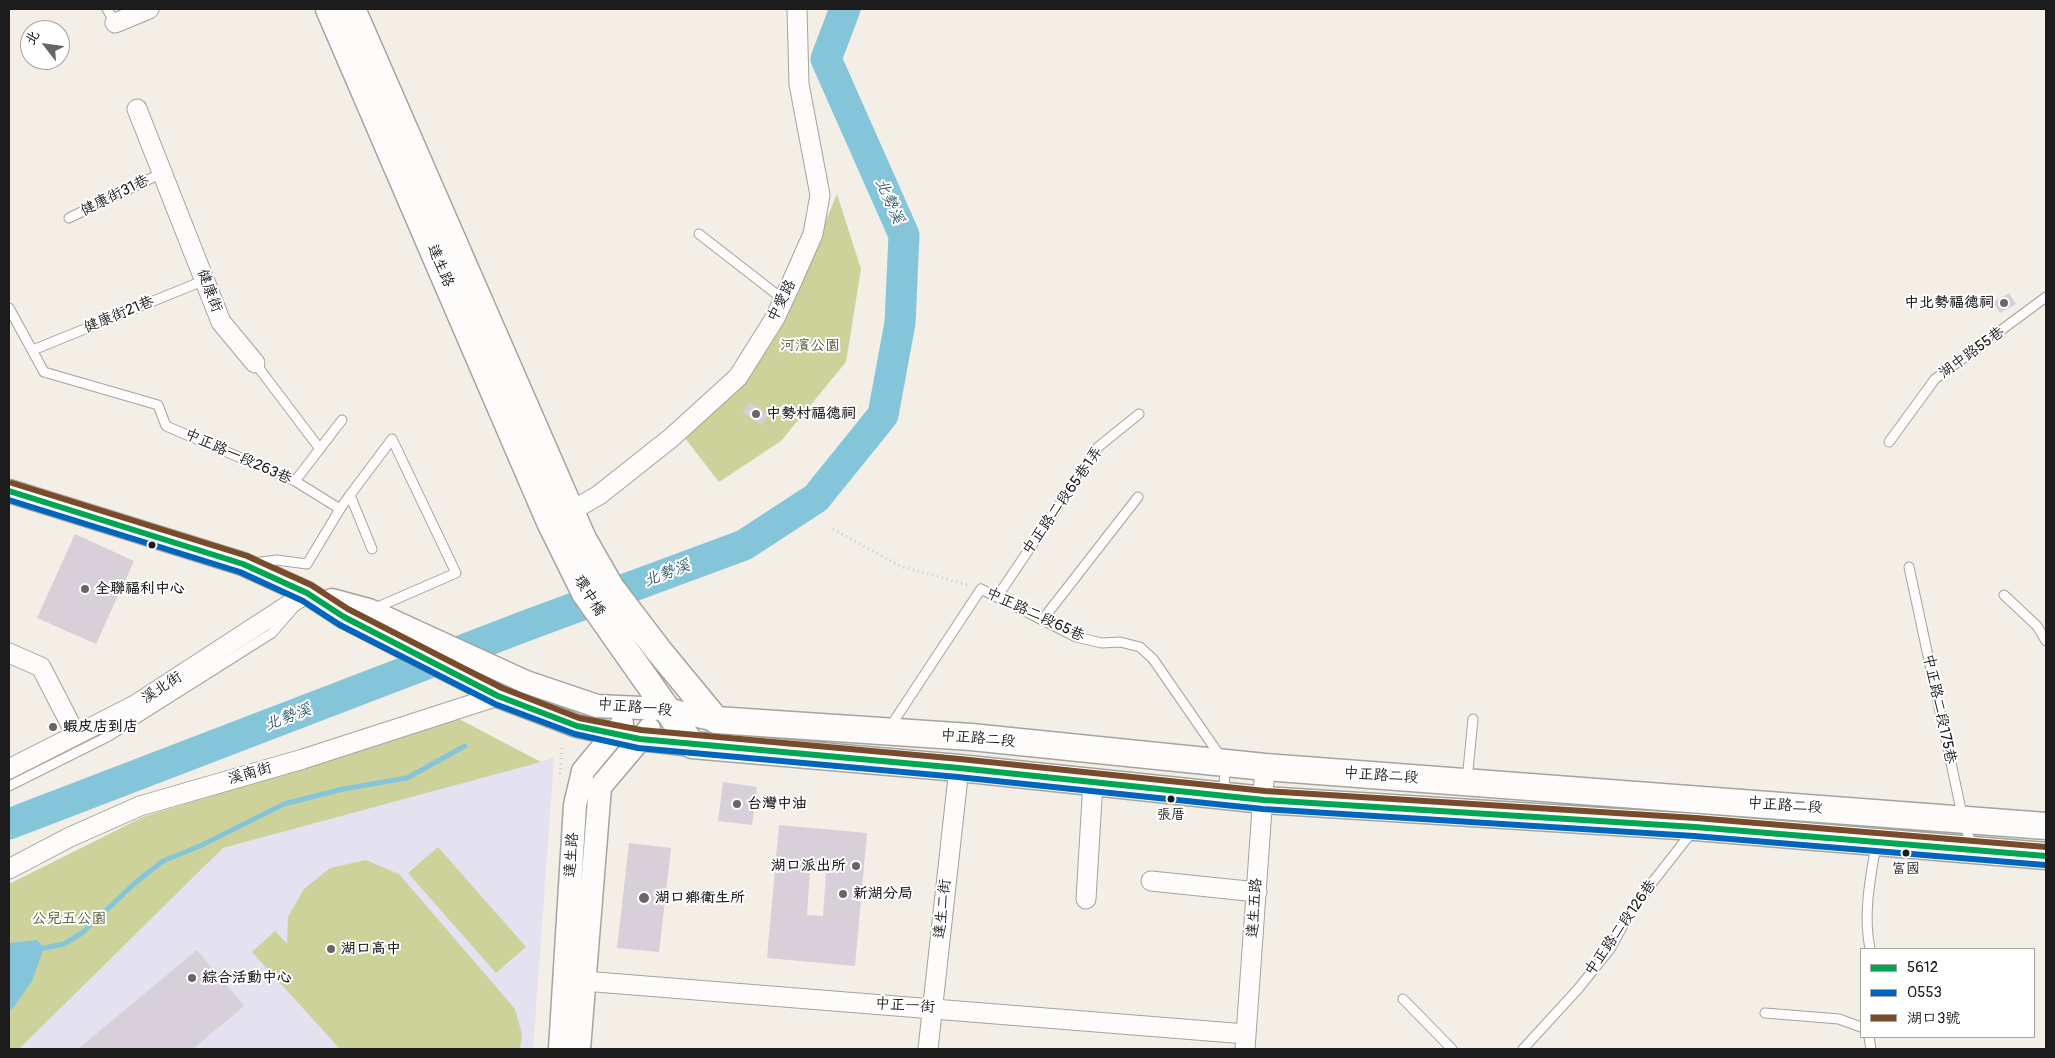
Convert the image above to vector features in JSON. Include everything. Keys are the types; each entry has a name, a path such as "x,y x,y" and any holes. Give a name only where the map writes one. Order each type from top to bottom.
{"main road":[{"name":"達生路","path":"329,9 427,208 561,517"},
{"name":"達生路","path":"352,9 427,208"},
{"name":"環中橋","path":"561,517 584,539 611,588 659,651 688,683"},
{"name":"環中橋","path":"561,517 585,593 652,687"},
{"path":"688,683 716,720"},
{"path":"652,687 665,709 692,745"},
{"name":"中正路二段","path":"716,720 971,737 1265,768 2046,826"},
{"name":"中正路二段","path":"692,745 959,768 1264,800 1695,827 2046,856"}],"street":[{"path":"111,16 148,9"},
{"name":"中愛路","path":"561,517 599,495 671,438 738,377 784,300 812,234 820,195 799,84 797,9"},
{"name":"健康街","path":"137,110 221,322 255,363"},
{"path":"9,491 243,564 307,593"},
{"name":"中正路一段","path":"307,593 369,610 526,682 597,706 665,709 716,720"},
{"name":"中正路一段","path":"307,593 344,617 498,696 577,726 640,739 692,745"},
{"name":"溪北街","path":"9,769 135,705 307,593"},
{"path":"9,653 41,666 76,736"},
{"name":"達生路","path":"560,1049 574,980 600,787 688,683"},
{"name":"達生路","path":"579,1049 574,980 576,806 583,771 652,687"},
{"name":"溪南街","path":"9,869 70,837 140,806 303,759 498,696"},
{"name":"達生二街","path":"928,1049 959,768"},
{"name":"達生五路","path":"1246,1042 1265,768"},
{"path":"1086,899 1093,782"},
{"path":"1151,881 1257,892"},
{"name":"中正一街","path":"574,980 932,1008 1246,1042"}],"lane":[{"name":"健康街31巷","path":"69,218 162,173"},
{"path":"698,234 784,300"},
{"name":"健康街21巷","path":"33,350 205,280"},
{"name":"湖中路55巷","path":"1889,442 1935,379 2046,297"},
{"path":"10,312 33,350"},
{"name":"中正路一段263巷","path":"33,350 44,372 158,405 166,426 295,482 340,509"},
{"name":"健康街","path":"255,363 320,449"},
{"name":"中正路二段65巷1弄","path":"998,597 1098,447 1139,414"},
{"path":"295,482 342,420"},
{"path":"243,564 277,560 307,564 340,509 392,439 456,573 369,610"},
{"path":"350,495 372,549"},
{"path":"1042,619 1138,497"},
{"name":"中正路二段175巷","path":"1909,567 1963,819 1972,850"},
{"name":"中正路二段65巷","path":"888,732 981,589 1076,637 1102,643 1120,642 1140,646 1153,659 1225,763"},
{"path":"9,786 108,736 272,633 307,593"},
{"path":"2004,595 2037,626 2046,641"},
{"path":"1467,782 1473,719"},
{"path":"1224,796 1225,763"},
{"name":"中正路二段126巷","path":"1523,1049 1610,949 1633,907 1695,827"},
{"path":"1870,948 1866,932 1868,892 1877,842"},
{"path":"1403,999 1452,1049"},
{"path":"1765,1013 1839,1019 1860,1027"}],"path":[{"path":"833,529 900,566 981,589"}],"shaded area":[{"name":"湖口高中","path":"554,758 533,1049 19,1049 223,848"}],"green space":[{"name":"河濱公園","path":"837,194 861,269 846,362 781,441 719,482 685,438 792,302"},
{"name":"公兒五公園","path":"459,719 541,762 223,848 19,1049 9,1049 9,884 143,817"},
{"path":"438,847 526,947 496,973 408,873"},
{"path":"366,860 399,874 515,1009 522,1034 520,1049 340,1049 252,952 275,931 287,944 288,917 304,889 330,868"}],"water":[{"path":"37,940 44,948 32,981 9,1011 9,943"}],"building":[{"name":"中北勢福德祠","path":"2009,293 2016,304 2000,313 1993,302"},
{"name":"中勢村福德祠","path":"750,402 769,414 762,425 743,413"},
{"name":"全聯福利中心","path":"75,534 134,561 96,644 37,618"},
{"name":"台灣中油","path":"723,782 757,787 752,825 718,821"},
{"name":"新湖分局","path":"779,825 867,833 855,966 767,958","holes":["810,872 826,873 823,916 807,915"]},
{"name":"湖口鄉衛生所","path":"629,843 671,848 659,952 617,948"},
{"name":"綜合活動中心","path":"197,950 244,1006 193,1049 78,1049"}],"waterway":[{"name":"北勢溪","path":"9,824 528,625 744,545 816,498 883,415 900,323 904,235 826,59 845,9"},
{"path":"44,948 64,944 82,933 135,883 163,861 202,845 284,804 343,789 407,778 465,746"}],"transit line":[{"name":"湖口3號","path":"12,483 247,556 311,585 348,609 502,688 579,718 641,730 960,759 1265,791 1696,818 2046,847"},
{"name":"5612","path":"9,491 243,564 307,593 344,617 498,696 577,726 640,739 959,768 1264,800 1695,827 2046,856"},
{"name":"0553","path":"9,500 240,572 303,601 340,625 495,704 575,734 638,748 958,777 1263,809 1694,836 2045,865"}],"place":[{"name":"中北勢福德祠","path":"2004,303"},
{"name":"中勢村福德祠","path":"756,414"},
{"name":"全聯福利中心","path":"85,589"},
{"name":"蝦皮店到店","path":"53,727"},
{"name":"張厝","path":"1171,799"},
{"name":"台灣中油","path":"737,804"},
{"name":"富國","path":"1906,853"},
{"name":"湖口派出所","path":"856,866"},
{"name":"新湖分局","path":"843,894"},
{"name":"湖口鄉衛生所","path":"644,898"},
{"name":"湖口高中","path":"331,949"},
{"name":"綜合活動中心","path":"192,978"}]}
